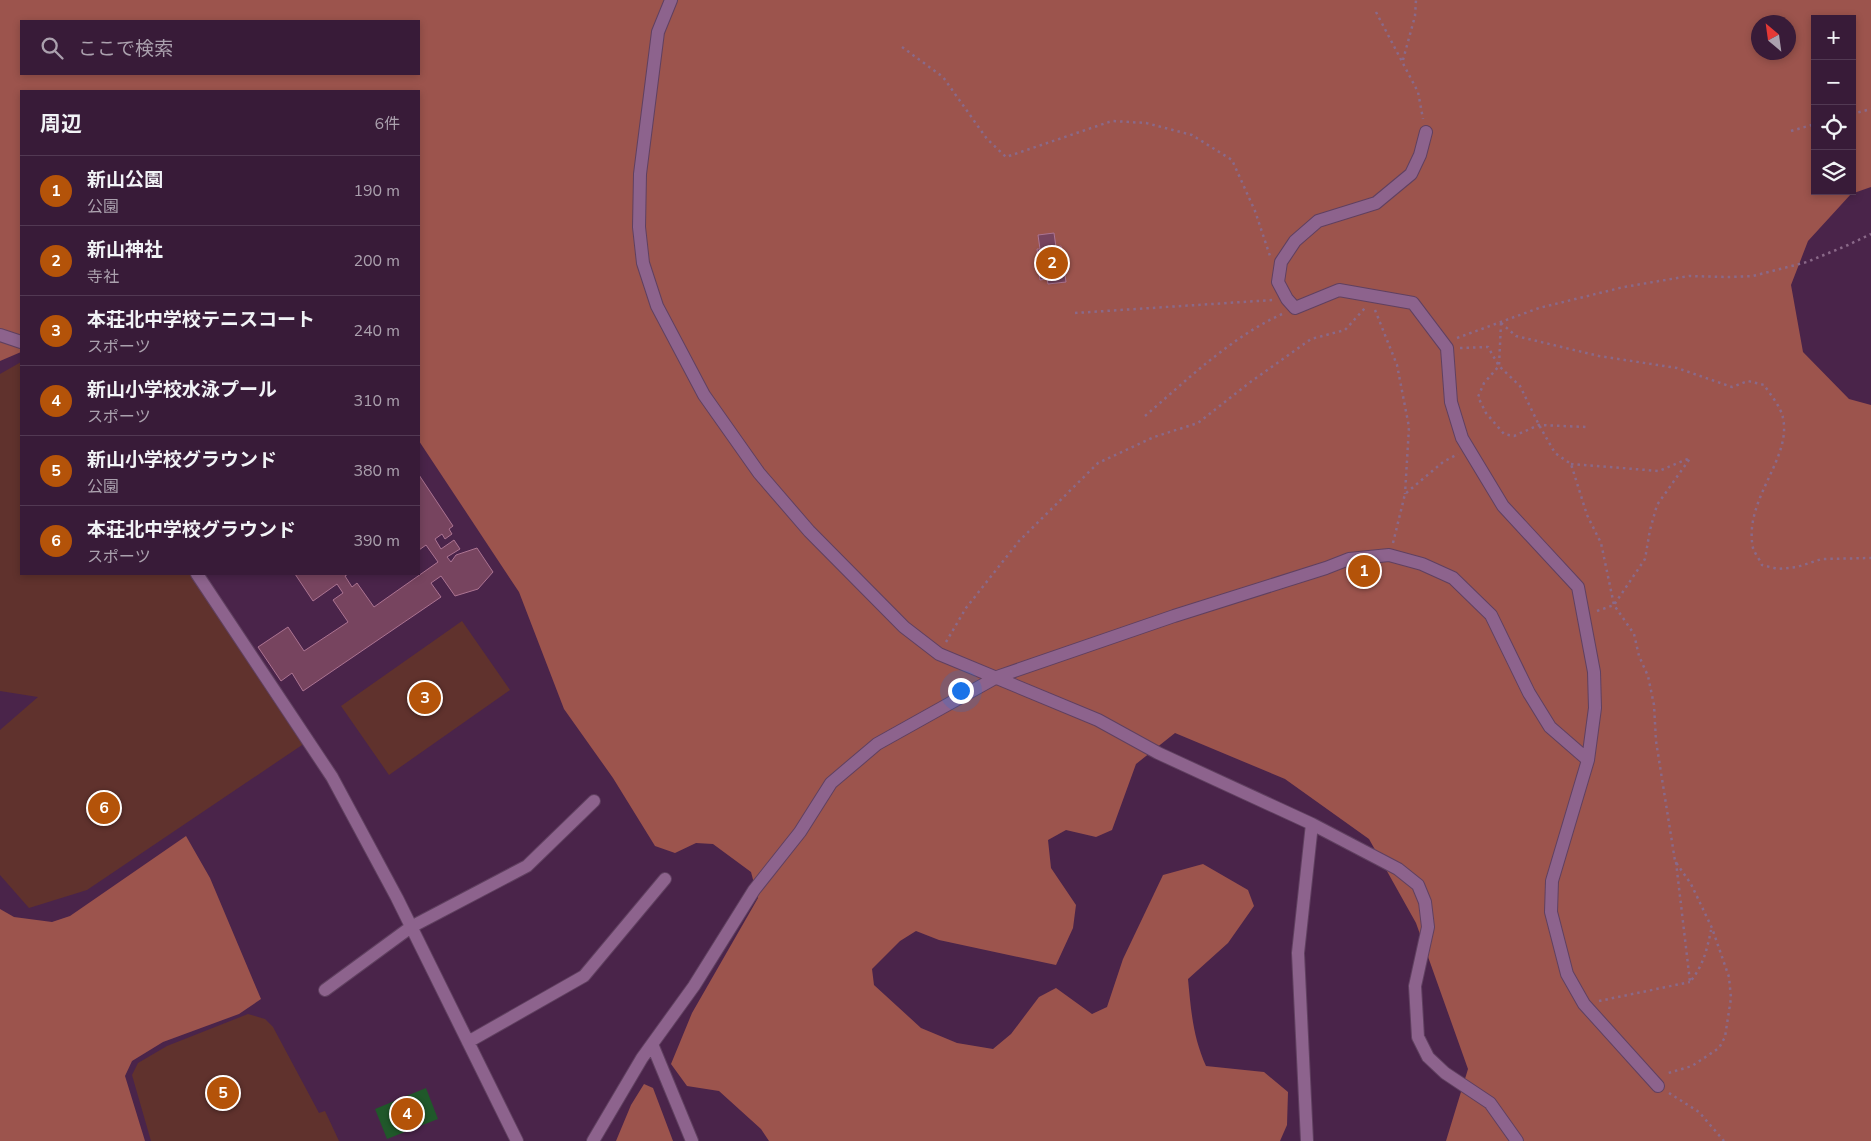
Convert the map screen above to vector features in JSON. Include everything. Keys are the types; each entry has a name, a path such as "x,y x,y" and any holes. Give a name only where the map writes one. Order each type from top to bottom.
{"street":[{"path":"671,0 658,32 640,174 638,227 643,263 657,306 704,395 759,473 808,531 897,620 939,654 1098,720 1158,753 1312,824 1398,868 1418,885 1425,902 1428,927 1415,986 1418,1037 1428,1057 1445,1073 1490,1103 1517,1141"},
{"path":"1426,132 1420,155 1411,174 1376,203 1318,221 1296,241 1281,262 1278,282 1291,303 1339,290 1413,303 1447,348 1451,402 1462,438 1503,506 1578,587 1594,672 1595,708 1588,760 1552,881 1551,912 1567,974 1584,1004 1655,1082"},
{"path":"0,335 20,342"},
{"path":"593,1141 642,1058 694,986 754,890 800,832 831,783 878,744 997,677 1174,616 1349,559 1388,555 1422,564 1453,578 1491,615 1528,693 1550,727 1588,760"},
{"path":"198,575 332,777 412,927 517,1141"},
{"path":"325,990 412,927 527,866 594,801"},
{"path":"1307,1141 1298,953 1312,824"},
{"path":"468,1042 584,976 666,879"},
{"path":"652,1044 692,1141"}],"path":[{"path":"1402,62 1415,16 1416,0"},
{"path":"1376,12 1418,92 1426,132"},
{"path":"902,47 943,76 987,139 1006,157 1112,121 1146,123 1192,135 1232,160 1255,211 1278,282"},
{"path":"1856,113 1871,109"},
{"path":"1790,131 1811,125"},
{"path":"1447,348 1458,337 1539,308 1624,287 1690,276 1753,276 1807,262 1871,234"},
{"path":"939,654 966,608 1019,541 1098,463 1154,437 1198,423 1248,383 1311,339 1345,330 1372,302 1397,365 1409,427 1405,494 1396,536 1388,555"},
{"path":"1075,313 1291,303"},
{"path":"1145,416 1218,353 1291,303"},
{"path":"1501,323 1499,366 1484,384 1478,397 1486,413 1504,434 1514,436 1539,425 1586,427"},
{"path":"1501,323 1516,336 1599,356 1677,368 1732,387 1748,381 1764,385 1783,416 1785,436 1757,503 1753,528 1754,549 1762,565 1778,569 1796,567 1822,559 1871,558"},
{"path":"1447,348 1488,347 1499,366 1520,386 1555,453 1570,464 1659,471 1691,457 1657,505 1645,559 1614,605 1584,616"},
{"path":"1405,494 1443,462 1468,448"},
{"path":"1570,464 1587,515 1601,543 1614,605 1634,634 1639,656 1648,676 1654,705 1656,741 1675,861 1690,982"},
{"path":"1655,1082 1692,1066 1719,1048 1724,1037 1731,998 1728,977 1712,928 1691,884 1675,861"},
{"path":"1584,1004 1690,982 1699,970 1707,952 1712,928"},
{"path":"1655,1082 1699,1112 1724,1141"}],"shaded area":[{"path":"0,0 1871,0 1871,187 1856,192 1856,15 1811,15 1811,195 1850,195 1808,241 1791,285 1803,352 1849,399 1871,405 1871,1141 1446,1141 1468,1069 1416,923 1369,839 1285,779 1175,733 1136,764 1112,830 1096,837 1066,830 1048,840 1051,868 1076,905 1073,928 1056,965 939,940 916,931 900,941 872,969 874,985 921,1028 957,1043 993,1049 1011,1034 1039,997 1056,988 1092,1014 1107,1007 1123,959 1163,875 1203,864 1248,890 1254,906 1228,943 1188,979 1198,1045 1206,1066 1264,1072 1288,1092 1287,1125 1280,1141 769,1141 761,1129 719,1091 687,1086 671,1064 692,1013 758,898 751,872 713,844 696,843 675,853 655,846 613,778 564,709 519,592 420,443 420,90 20,90 20,352 0,361"},
{"path":"20,363 20,575 198,575 308,741 87,890 29,908 0,875 0,730 38,697 0,691 0,374"},
{"path":"462,621 510,690 389,775 341,706"},
{"path":"186,836 210,878 261,999 239,1014 163,1042 132,1061 125,1076 145,1141 0,1141 0,909 14,917 52,922 70,916"},
{"path":"248,1014 265,1019 273,1027 319,1113 325,1111 339,1141 151,1141 132,1075 138,1063 167,1046"},
{"path":"644,1084 653,1088 673,1141 616,1141 631,1105"},
{"path":"426,1088 438,1119 387,1139 375,1109"}],"building":[{"path":"1054,233 1056,247 1061,246 1066,282 1048,284 1047,279 1040,280 1037,261 1039,261 1037,249 1040,249 1038,235"},
{"path":"420,476 453,526 449,529 452,534 445,539 442,534 435,539 441,549 454,540 460,549 447,557 451,562 456,555 477,548 493,572 478,589 455,596 441,576 431,583 441,597 303,691 292,673 281,681 258,647 288,627 304,651 348,622 333,600 343,593 337,584 313,601 296,575 346,575 345,576 352,587 357,583 374,607 438,562 426,545 420,549"}],"place":[{"name":"新山神社","path":"1052,263"},
{"name":"新山公園","path":"1364,571"},
{"name":"本荘北中学校テニスコート","path":"425,698"},
{"name":"本荘北中学校グラウンド","path":"104,808"},
{"name":"新山小学校グラウンド","path":"223,1093"},
{"name":"新山小学校水泳プール","path":"407,1114"}]}
